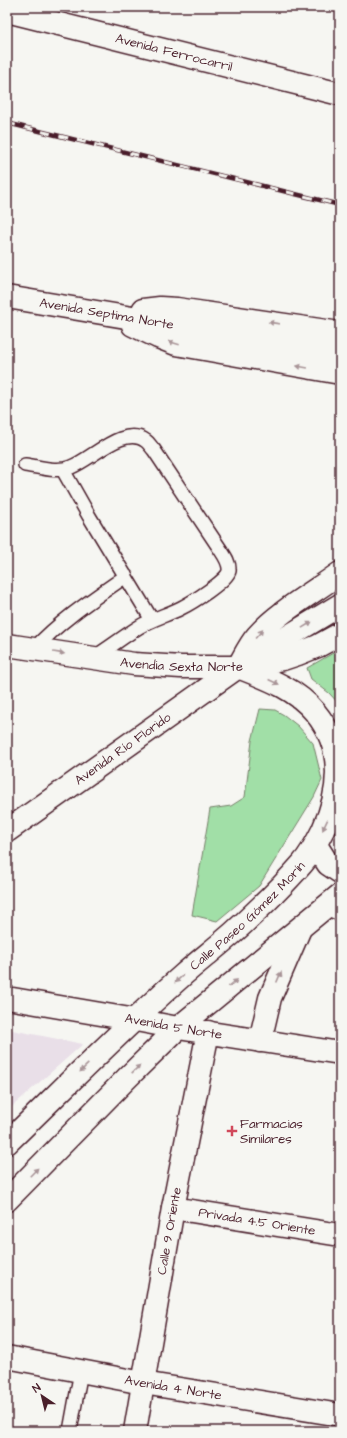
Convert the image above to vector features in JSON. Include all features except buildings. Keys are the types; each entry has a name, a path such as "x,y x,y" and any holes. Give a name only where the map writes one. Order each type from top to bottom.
{"main road":[{"name":"Avenida Ferrocarril","path":"7,11 340,94"},
{"name":"Avenida Septima Norte","path":"7,297 340,353"},
{"path":"117,315 148,309 177,309 340,333"},
{"path":"117,315 145,331 176,344 340,373"},
{"path":"238,667 250,646 264,628 278,616 340,573"},
{"name":"Avendia Sexta Norte","path":"7,645 134,664 238,667 340,605"},
{"path":"238,667 283,659 318,646 340,634"},
{"name":"Avenida Río Florido","path":"7,831 238,667"},
{"name":"Calle Paseo Gómez Morín","path":"7,1143 183,975 240,926 302,863 316,845 330,815 338,774 336,751 327,729 314,711 293,693 277,682 238,667"},
{"path":"316,845 328,864 340,872"},
{"path":"7,1200 178,1028 300,928 335,906"},
{"path":"260,1041 270,998 300,928"},
{"name":"Avenida 5 Norte","path":"7,998 178,1028 340,1053"},
{"name":"Calle 9 Oriente","path":"135,1431 173,1208 208,1032"},
{"name":"Privada 4.5 Oriente","path":"173,1208 340,1235"},
{"name":"Avenida 4 Norte","path":"7,1357 143,1383 340,1415"}],"lane":[{"path":"25,465 63,470 87,459 109,443 128,437 138,437 146,441 154,450 225,557 228,564 229,571 225,579 218,584 181,608 152,620 93,658"},
{"path":"63,470 152,620"},
{"path":"34,649 72,613 126,576"},
{"path":"70,1431 81,1371"}],"shaded area":[{"path":"7,1029 83,1044 7,1111"}],"green space":[{"path":"340,649 340,705 329,693 311,679 307,668"},
{"path":"260,709 275,710 284,715 298,726 313,743 322,780 314,797 259,886 217,921 192,915 210,809 231,806 245,797 252,741"}],"railway":[{"path":"7,123 340,205"}],"place":[{"name":"Farmacias Similares","path":"232,1131"}]}
